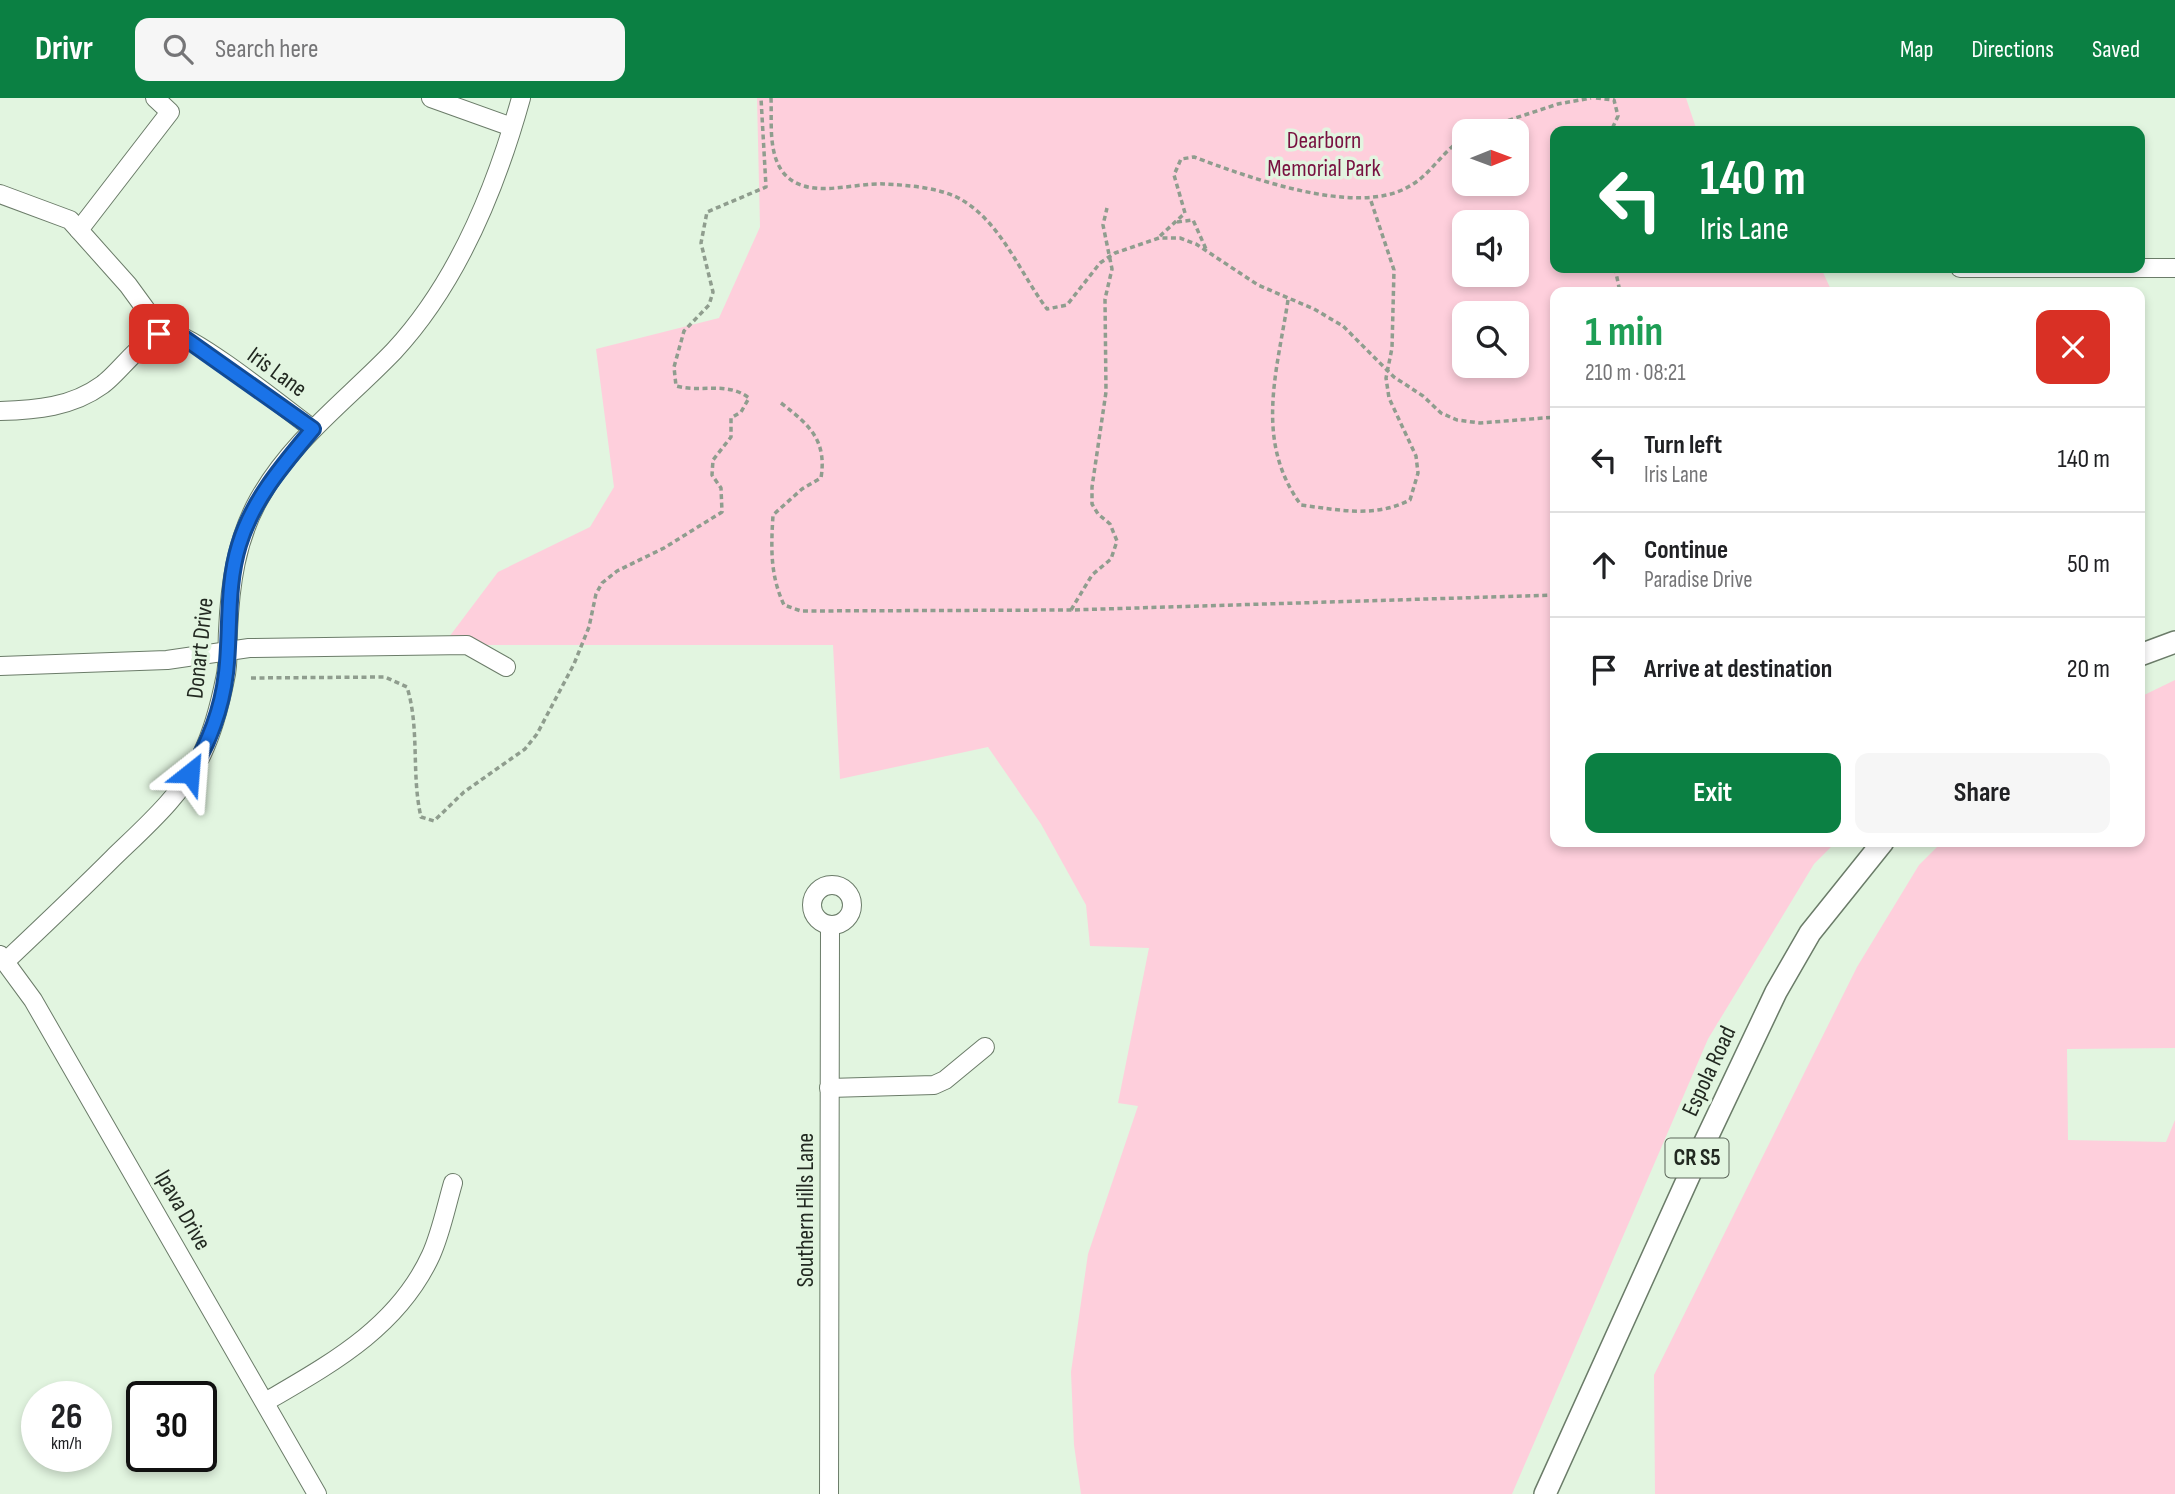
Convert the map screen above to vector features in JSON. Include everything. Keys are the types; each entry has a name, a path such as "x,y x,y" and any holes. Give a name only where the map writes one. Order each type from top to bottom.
{"main road":[{"path":"2145,653 2175,642"},
{"name":"Espola Road","path":"1545,1494 1694,1165 1776,992 1811,933 1879,847"}],"street":[{"path":"79,230 170,112 155,98"},
{"path":"431,98 512,127"},
{"name":"Donart Drive","path":"3,958 150,823 178,791 202,755 218,712 226,674 233,577 248,521 274,476 313,429 393,352 435,301 468,239 521,98"},
{"path":"0,194 69,220 128,285 163,333 147,342 92,392 51,407 0,411"},
{"path":"2145,268 2175,268"},
{"name":"Iris Lane","path":"163,333 180,335 313,429"},
{"path":"0,666 167,660 249,648 467,645 506,667"},
{"name":"Southern Hills Lane","path":"829,1494 830,926"},
{"name":"Ipava Drive","path":"3,958 33,1000 267,1401 317,1494"},
{"path":"830,1088 934,1085 985,1047"},
{"path":"267,1401 348,1353 374,1333 415,1286 432,1253 453,1183"}],"path":[{"path":"251,678 385,677 407,687 414,717 416,797 421,817 434,821 464,792 524,749 549,714 574,664 602,583 617,571 664,548 722,512 721,488 712,475 713,460 731,437 731,418 741,412 749,398 739,391 714,387 693,391 676,386 674,368 684,331 709,305 713,292 701,243 707,212 766,187 761,98"},
{"path":"771,98 773,149 783,172 801,185 822,189 883,184 940,192 961,198 987,221 1013,255 1047,309 1067,305 1083,282 1107,258 1159,238 1180,238 1207,250 1258,285 1314,309 1343,326 1394,377 1423,396 1441,413 1457,420 1480,423 1550,417"},
{"path":"1513,119 1559,104 1593,98 1614,100 1618,116 1614,126"},
{"path":"1159,238 1185,213 1174,174 1181,159 1194,157 1330,197 1370,198 1410,187 1452,149"},
{"path":"1288,300 1270,406 1279,466 1287,486 1301,505 1390,510 1410,500 1418,472 1416,456 1389,398 1386,378 1392,348 1394,270 1370,198"},
{"path":"1071,610 1092,575 1111,559 1117,541 1110,524 1098,514 1093,504 1092,487 1106,392 1105,299 1112,279 1103,225 1107,208"},
{"path":"1175,223 1193,220 1207,250"},
{"path":"782,402 817,436 824,458 821,478 802,489 773,515 771,557 774,583 783,605 801,611 1071,610 1550,595"}],"green space":[{"name":"Dearborn Memorial Park","path":"757,98 1686,98 1695,126 1550,126 1550,273 1823,273 1830,287 1550,287 1550,847 1831,847 1814,864 1708,1039 1512,1494 1081,1494 1074,1445 1071,1372 1088,1254 1138,1106 1118,1103 1149,948 1090,946 1086,905 1041,824 988,747 840,779 833,645 443,645 498,572 590,527 614,487 596,349 719,318 760,227"},
{"path":"2175,680 2175,1048 2067,1049 2068,1140 2166,1142 2175,1120 2175,1494 1655,1494 1654,1375 1857,967 1919,865 1937,847 2145,847 2145,695"}],"route":[{"path":"159,334 170,332 180,335 313,429 274,476 248,521 233,577 226,674 218,712 202,755 190,773"}]}
